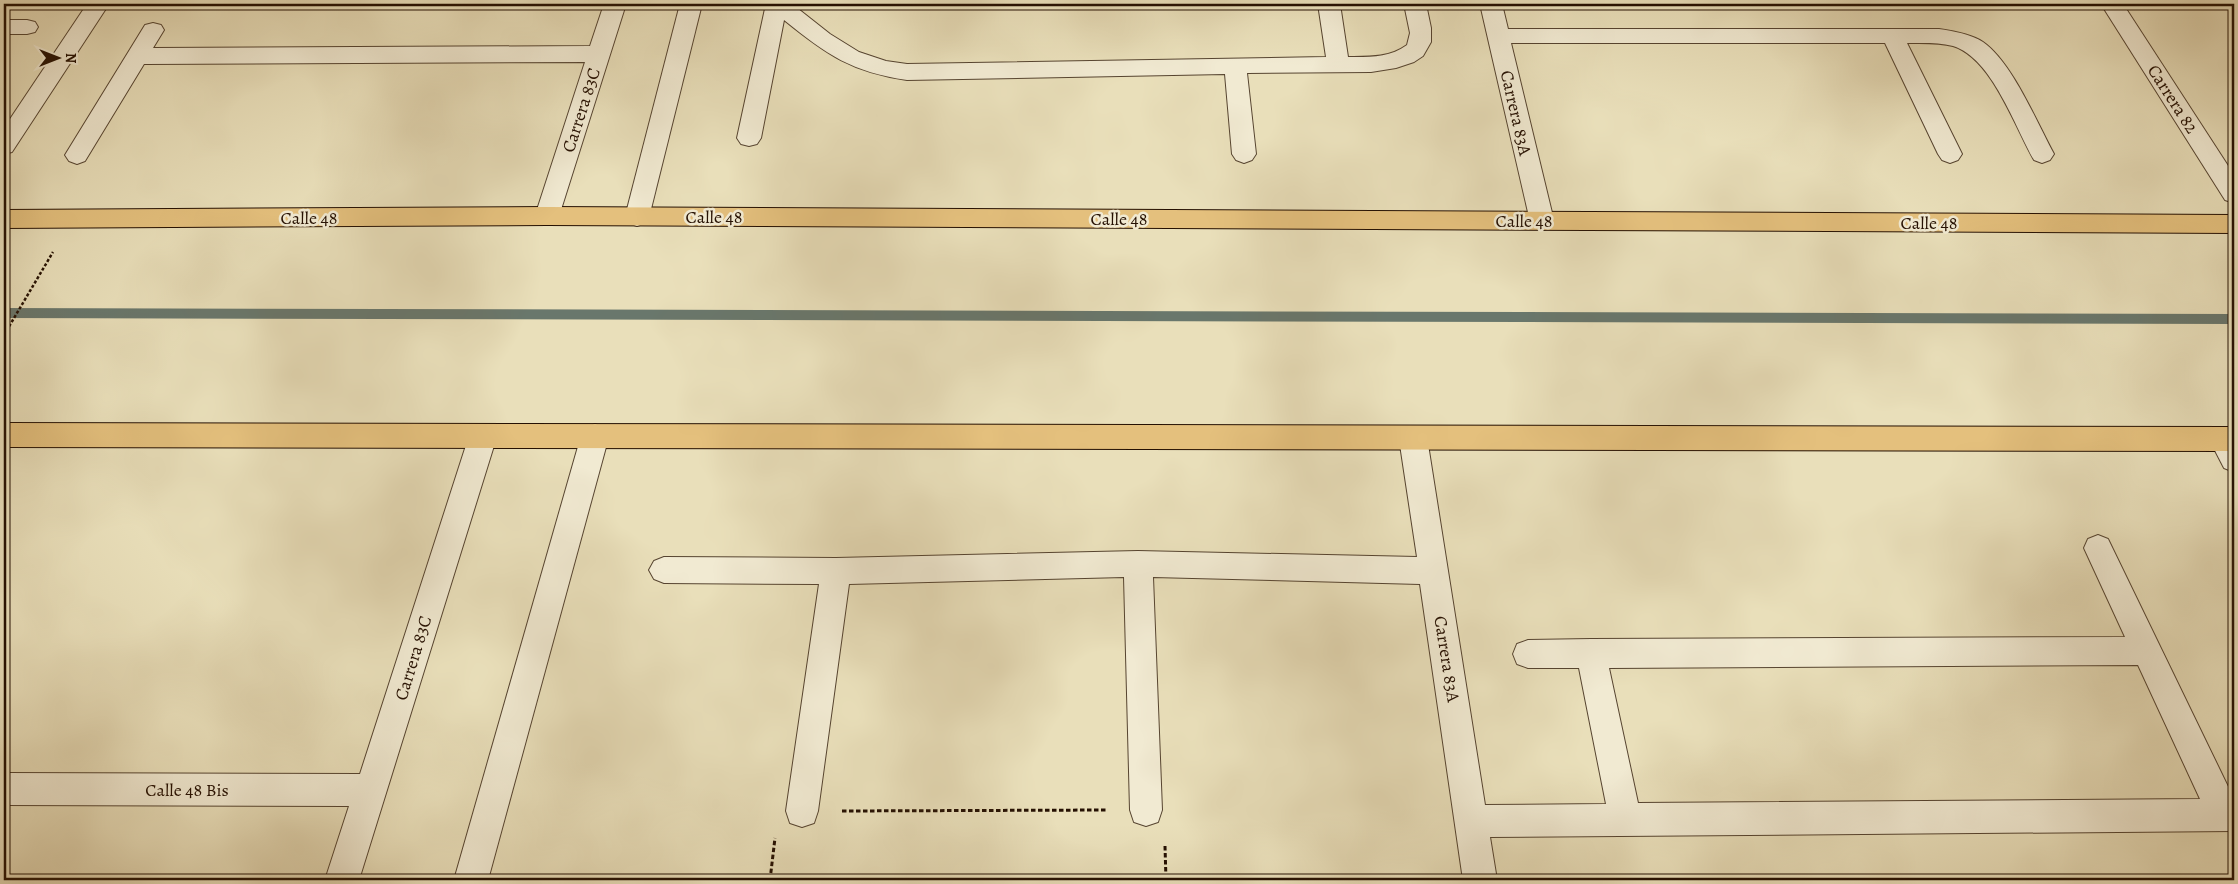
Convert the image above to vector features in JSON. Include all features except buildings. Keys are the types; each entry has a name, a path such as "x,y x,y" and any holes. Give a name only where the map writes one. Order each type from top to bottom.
{"main road":[{"name":"Calle 48","path":"4,219 547,216 2234,224"},
{"path":"4,435 1413,438 2230,446"}],"street":[{"path":"4,146 98,4"},
{"name":"Carrera 83C","path":"547,216 615,4"},
{"path":"637,217 691,4"},
{"path":"749,138 777,4 840,53 862,64 883,70 907,72 1338,64 1394,61 1405,58 1419,44 1421,35 1415,4"},
{"path":"1329,4 1338,64"},
{"name":"Carrera 83A","path":"1491,4 1542,221"},
{"name":"Carrera 82","path":"2112,4 2234,194"},
{"path":"4,27 27,27"},
{"path":"77,156 153,30"},
{"path":"1499,36 1892,36 1951,38 1964,42 1980,51 1991,63 2042,154"},
{"path":"1892,36 1950,154"},
{"path":"138,56 599,54"},
{"path":"1235,66 1244,154"},
{"name":"Carrera 83C","path":"342,880 483,436"},
{"path":"471,880 595,436"},
{"name":"Carrera 83A","path":"1413,438 1480,880"},
{"path":"1472,821 2229,815 2098,548"},
{"path":"664,570 836,570 1138,564 1433,570"},
{"path":"1138,564 1146,810"},
{"path":"802,811 836,570"},
{"path":"1528,654 2147,651"},
{"path":"1591,654 1625,819"},
{"name":"Calle 48 Bis","path":"4,789 371,790"}],"path":[{"path":"4,334 50,256"},
{"path":"802,811 1146,810"}],"waterway":[{"path":"4,313 2234,319"}]}
